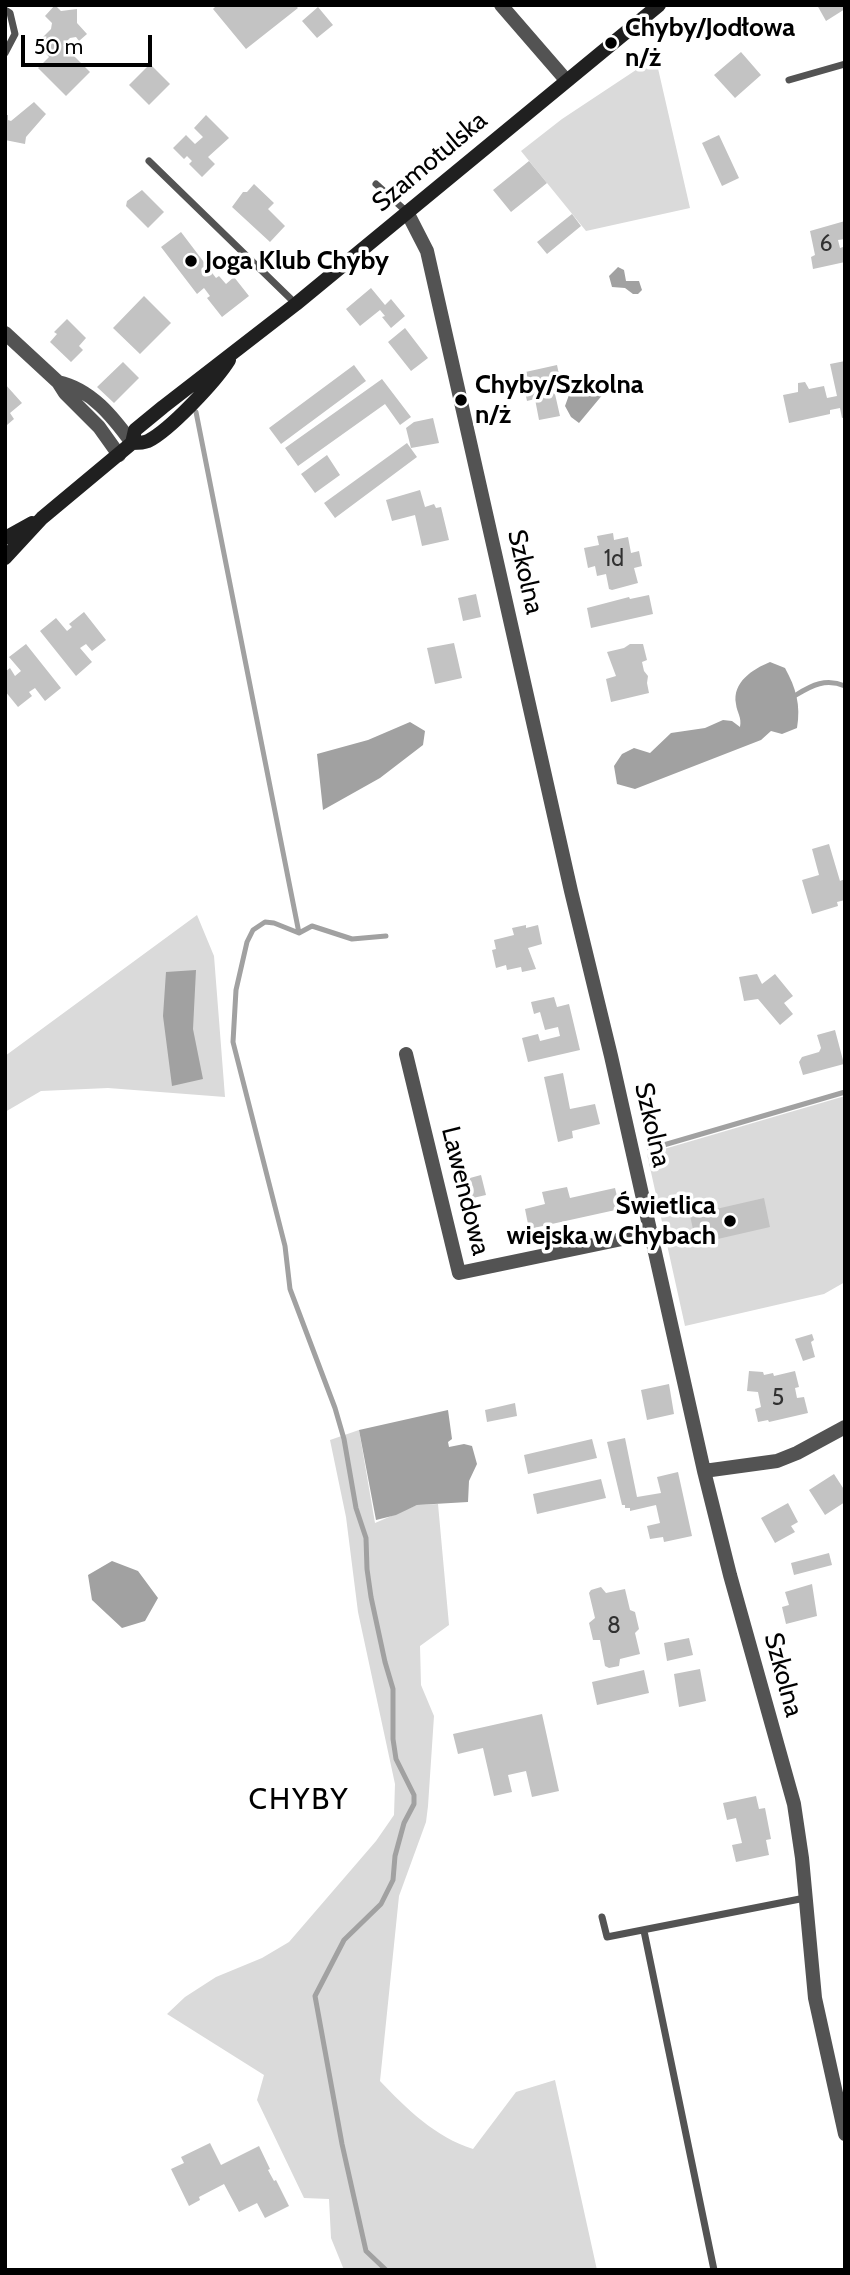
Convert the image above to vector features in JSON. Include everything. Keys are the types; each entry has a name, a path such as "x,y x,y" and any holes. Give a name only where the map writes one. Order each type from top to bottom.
{"street":[{"path":"501,5 566,80"},
{"name":"Szamotulska","path":"5,558 42,518 132,443 150,440 165,427 219,374 232,356 659,5"},
{"name":"Szkolna","path":"407,212 427,251 704,1471 794,1804 815,1998 845,2134"},
{"path":"5,333 58,382 65,393 99,427 119,454"},
{"path":"58,382 69,385 101,407 132,443"},
{"name":"Szamotulska","path":"5,538 42,518"},
{"name":"Lawendowa","path":"407,1054 459,1273 651,1233"},
{"path":"704,1471 777,1461 797,1454 845,1427"}],"lane":[{"path":"5,10 10,13 15,34 5,53"},
{"path":"789,80 845,64"},
{"path":"149,161 296,304"},
{"path":"376,184 407,212"},
{"path":"603,1917 607,1937 805,1898"},
{"path":"644,1931 714,2270"}],"shaded area":[{"path":"654,51 690,208 586,231 521,151 562,119 642,66"},
{"path":"618,267 624,270 626,281 639,281 642,290 638,294 625,288 612,287 609,276"},
{"path":"606,381 609,387 579,423 571,417 565,406 569,395"},
{"path":"770,662 785,668 792,683 798,704 797,728 782,734 771,731 761,740 635,789 617,784 614,766 622,754 634,748 650,753 671,733 705,728 723,720 732,721 740,727 736,704 737,689 745,677"},
{"path":"410,722 425,731 423,745 380,778 323,810 317,754 368,740"},
{"path":"197,915 214,956 225,1097 108,1088 41,1091 5,1112 5,1056"},
{"path":"196,970 193,1029 203,1079 172,1086 163,1016 166,972"},
{"path":"845,1096 845,1282 824,1294 685,1326 647,1154"},
{"path":"448,1410 452,1439 448,1442 449,1447 464,1444 472,1446 477,1464 469,1481 468,1502 417,1505 396,1515 376,1520 359,1430"},
{"path":"359,1430 375,1523 417,1505 438,1504 449,1625 420,1646 421,1685 434,1716 428,1806 426,1822 399,1896 380,2081 411,2112 434,2130 473,2149 516,2092 555,2080 597,2270 344,2270 331,2238 329,2199 304,2198 257,2100 264,2075 167,2014 185,1997 216,1977 262,1958 289,1942 376,1841 394,1815 395,1784 358,1612 346,1517 330,1440"},
{"path":"112,1561 138,1571 158,1598 145,1621 122,1628 92,1600 88,1575"}],"building":[{"path":"55,5 61,11 77,9 77,23 87,34 79,41 76,37 66,42 66,48 90,72 66,96 38,68 49,57 44,51 42,38 51,29 52,23 45,16"},
{"path":"217,5 295,5 298,8 246,49 213,9"},
{"path":"817,5 845,5 845,9 826,21"},
{"path":"318,7 333,25 317,38 302,21"},
{"path":"741,52 761,75 735,98 714,75"},
{"path":"150,64 170,84 149,105 129,85"},
{"path":"34,102 46,114 26,137 25,144 5,140 5,115 8,115 8,120 11,121"},
{"path":"206,115 229,138 208,157 215,164 202,177 189,164 192,161 187,156 184,159 173,148 186,135 195,144 203,137 194,128"},
{"path":"719,135 739,178 722,186 702,143"},
{"path":"529,161 547,183 511,212 493,190"},
{"path":"254,184 274,203 268,209 285,226 270,242 232,207 243,192 247,192"},
{"path":"142,190 164,212 148,228 126,206 127,201"},
{"path":"572,214 581,226 547,254 537,242"},
{"path":"845,221 845,239 838,240 840,248 845,250 845,262 813,269 811,257 815,255 810,231"},
{"path":"181,232 216,278 219,276 226,284 234,277 249,296 222,317 207,298 210,296 204,288 197,294 161,247"},
{"path":"371,288 385,305 391,299 405,316 391,328 380,310 360,326 346,309"},
{"path":"144,296 171,323 140,354 113,328"},
{"path":"67,319 86,338 79,346 83,350 71,362 50,342 57,334 54,332"},
{"path":"405,328 428,358 411,371 388,342"},
{"path":"845,361 845,417 842,418 840,408 830,410 830,414 789,423 783,395 798,392 798,383 805,382 809,389 824,386 827,398 837,396 830,364"},
{"path":"123,362 139,378 114,403 97,387"},
{"path":"354,365 366,381 281,444 269,428"},
{"path":"557,365 563,393 555,394 560,416 539,420 535,399 527,401 521,373"},
{"path":"382,379 411,417 400,425 385,404 298,466 285,448"},
{"path":"5,384 22,403 10,413 14,419 7,425 5,423"},
{"path":"433,418 439,443 411,448 406,428 414,422"},
{"path":"407,443 417,457 335,518 324,503"},
{"path":"327,455 340,475 315,493 301,474"},
{"path":"420,490 425,507 434,504 436,508 441,507 449,540 422,546 415,515 392,521 386,500"},
{"path":"613,533 614,540 628,537 631,553 639,551 642,566 634,568 638,583 612,590 609,589 606,574 597,576 595,566 588,568 584,548 599,545 597,536"},
{"path":"476,594 481,617 463,621 458,598"},
{"path":"649,595 653,614 591,628 587,608 629,597"},
{"path":"84,612 106,640 92,651 86,644 80,648 92,662 76,676 40,631 56,618 67,631 72,627 69,624"},
{"path":"454,643 462,678 435,684 427,648"},
{"path":"26,644 61,688 45,701 35,688 29,692 32,696 18,707 5,691 5,672 10,668 15,676 21,671 9,657"},
{"path":"630,644 643,644 647,660 642,662 648,676 649,693 611,702 606,679 616,676 607,652"},
{"path":"829,844 840,881 845,879 845,900 837,902 838,906 812,914 802,880 819,875 812,849"},
{"path":"526,925 526,928 538,925 542,944 528,948 536,969 522,972 521,967 507,970 506,965 496,968 492,950 496,949 494,940 514,935 512,928"},
{"path":"757,974 762,984 775,974 793,996 784,1003 793,1014 780,1025 758,999 744,1001 739,977"},
{"path":"554,997 557,1007 569,1004 580,1050 528,1062 522,1038 538,1034 540,1041 560,1036 558,1027 545,1030 540,1012 534,1014 531,1002"},
{"path":"835,1030 844,1064 803,1075 799,1062 802,1057 819,1052 821,1048 817,1035"},
{"path":"563,1073 570,1109 595,1104 600,1124 572,1131 573,1138 558,1142 544,1077"},
{"path":"481,1175 486,1195 464,1200 459,1181"},
{"path":"567,1187 570,1198 615,1188 620,1209 529,1229 525,1209 545,1204 542,1192"},
{"name":"Świetlica wiejska w Chybach","path":"764,1198 770,1227 696,1244 690,1215"},
{"path":"812,1334 815,1357 803,1361 795,1339"},
{"path":"749,1371 763,1372 764,1375 773,1373 774,1376 795,1371 799,1387 795,1388 797,1398 804,1397 808,1413 758,1422 755,1409 761,1407 758,1392 747,1391"},
{"path":"669,1384 674,1414 647,1420 641,1390"},
{"path":"515,1403 517,1416 487,1422 485,1410"},
{"path":"625,1438 637,1497 661,1493 657,1477 678,1472 692,1536 664,1542 663,1537 650,1539 647,1526 660,1523 656,1505 630,1511 630,1508 622,1505 607,1442"},
{"path":"592,1439 597,1458 528,1474 524,1455"},
{"path":"834,1474 845,1491 845,1502 825,1515 809,1490"},
{"path":"601,1479 606,1498 537,1514 533,1494"},
{"path":"788,1503 798,1522 791,1526 795,1532 775,1543 761,1518"},
{"path":"829,1553 832,1565 794,1575 791,1563"},
{"path":"812,1584 817,1616 786,1624 782,1607 789,1605 785,1592"},
{"path":"601,1587 606,1593 625,1589 630,1610 635,1612 639,1629 635,1633 640,1654 620,1659 619,1666 609,1668 605,1666 600,1640 593,1640 589,1623 595,1618 589,1593"},
{"path":"689,1638 693,1655 667,1661 664,1643"},
{"path":"700,1669 706,1701 679,1707 674,1674"},
{"path":"644,1670 649,1693 597,1705 592,1682"},
{"path":"542,1714 559,1791 532,1797 526,1771 508,1775 512,1792 494,1796 483,1748 458,1754 453,1734"},
{"path":"756,1796 759,1809 765,1808 771,1839 766,1840 769,1855 736,1862 732,1845 742,1843 736,1818 727,1820 723,1803"},
{"path":"210,2143 221,2165 259,2146 270,2169 268,2170 289,2206 265,2218 257,2203 239,2212 224,2184 199,2197 200,2200 189,2206 171,2169 184,2163 181,2157"}],"waterway":[{"path":"196,412 299,933"},
{"path":"796,695 819,684 845,686"},
{"path":"386,936 352,939 312,926 299,933 265,922 253,930 247,942 236,990 233,1042 285,1246 290,1289 344,1439 356,1508 366,1538 371,1597 393,1689 393,1739 396,1759 414,1795 414,1804 404,1823 395,1856 393,1880 381,1904 344,1940 315,1996 342,2144 366,2251 386,2270"},
{"path":"650,1149 845,1092"}],"place":[{"name":"Chyby/Jodłowa n/ż","path":"611,43"},
{"name":"Joga Klub Chyby","path":"191,261"},
{"name":"Chyby/Szkolna n/ż","path":"461,400"},
{"name":"Świetlica wiejska w Chybach","path":"730,1221"}],"district":[{"name":"CHYBY","path":"299,1800"}]}
